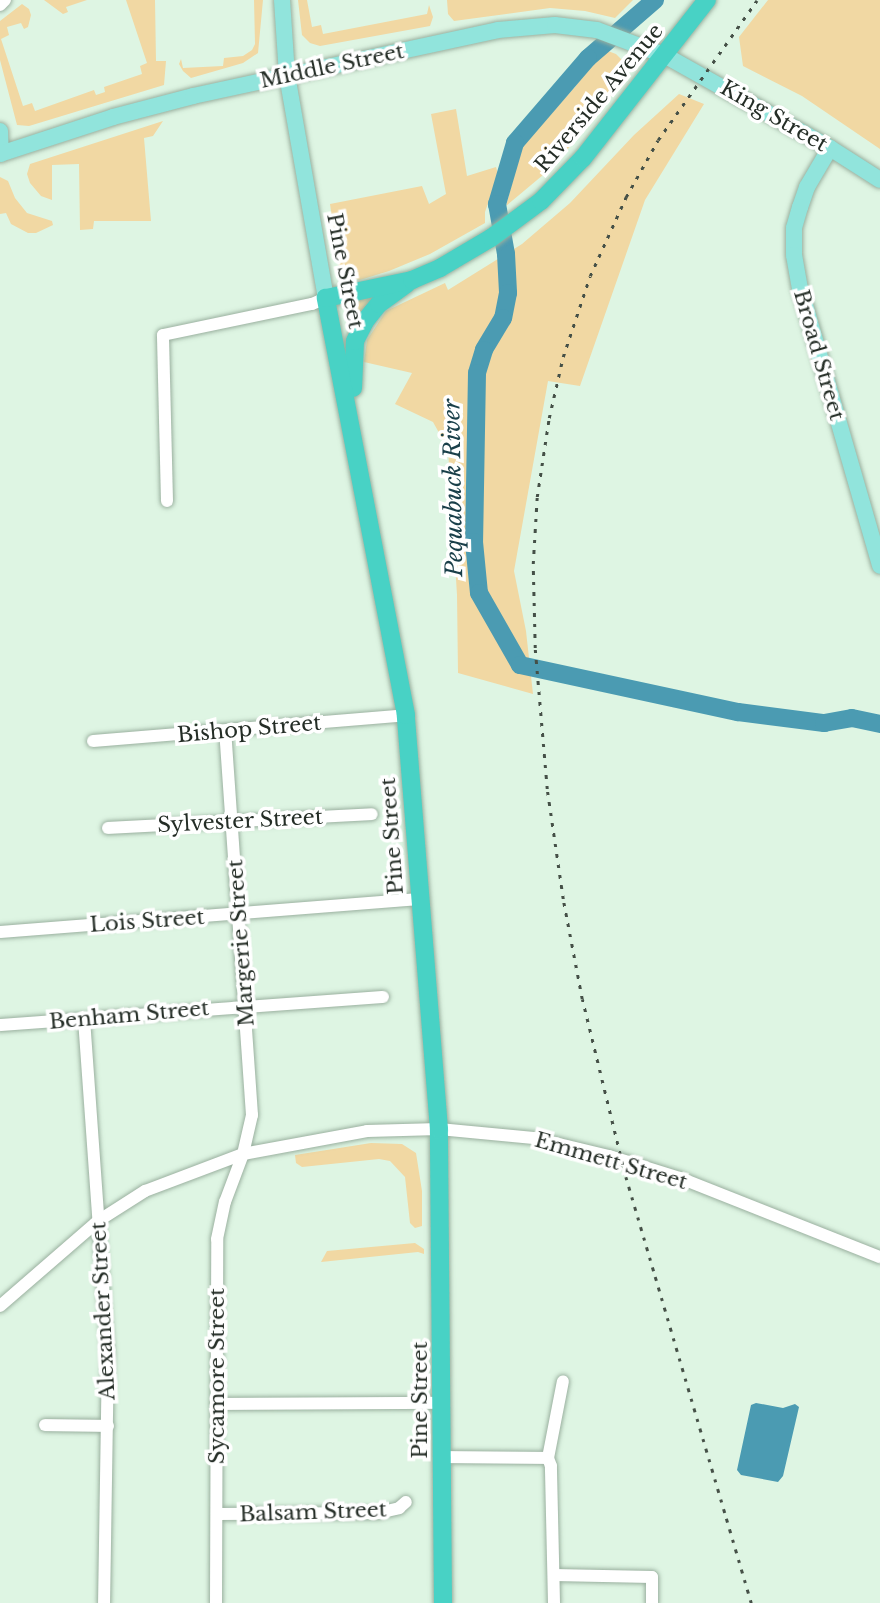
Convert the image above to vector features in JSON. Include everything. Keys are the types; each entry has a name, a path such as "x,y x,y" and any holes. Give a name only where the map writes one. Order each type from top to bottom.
{"highway":[{"name":"Riverside Avenue","path":"326,298 412,280 449,263 491,238 536,205 583,158 666,56 707,0"},
{"path":"352,423 355,341 365,321 379,304 412,280"},
{"name":"Pine Street","path":"326,298 406,715 439,1129 443,1603"}],"main road":[{"name":"Pine Street","path":"282,0 287,75 326,298"},
{"name":"Middle Street","path":"1,154 125,114 287,75 498,30 555,25 597,30 666,56"},
{"name":"King Street","path":"666,56 831,148 880,180"},
{"path":"0,131 1,154"},
{"name":"Broad Street","path":"831,148 807,187 798,211 794,255 802,299 880,566"}],"street":[{"path":"0,5 5,0"},
{"path":"167,501 163,335 312,304 326,298"},
{"name":"Bishop Street","path":"93,741 406,715"},
{"name":"Margerie Street","path":"225,731 252,1115 243,1154"},
{"name":"Sylvester Street","path":"108,828 372,814"},
{"name":"Lois Street","path":"0,932 420,899"},
{"name":"Benham Street","path":"0,1025 383,997"},
{"name":"Alexander Street","path":"84,1019 108,1352 104,1603"},
{"name":"Emmett Street","path":"0,1306 98,1221 145,1191 243,1154 367,1130 439,1129 534,1138 608,1156 680,1178 880,1257"},
{"name":"Sycamore Street","path":"216,1603 217,1239 225,1202 243,1154"},
{"path":"554,1603 551,1466 548,1458 563,1381"},
{"path":"216,1404 443,1403"},
{"path":"45,1426 108,1426"},
{"path":"443,1457 548,1458"},
{"name":"Balsam Street","path":"217,1514 378,1513 399,1508 407,1502"},
{"path":"554,1575 652,1577 652,1603"}],"shaded area":[{"path":"44,0 87,0 66,7 68,12 63,14"},
{"path":"126,0 155,0 156,61 166,61 164,85 29,126 17,125 0,60 0,21 22,4 29,9 31,15 28,27 24,29 21,23 7,27 9,35 1,39 23,106 32,103 35,111 94,90 96,95 105,92 104,87 142,74 140,66 147,63"},
{"path":"254,0 263,0 258,53 243,63 191,78 183,71 179,64 181,59 183,68 223,66 224,58 243,56 252,50 255,44"},
{"path":"298,0 307,0 312,27 321,25 323,34 427,14 429,5 433,17 430,26 320,46 310,43 302,35"},
{"path":"447,0 633,0 615,18 585,11 550,8 454,21 448,14"},
{"path":"768,0 880,0 880,149 802,96 743,66 739,37"},
{"path":"608,51 624,62 625,78 555,165 506,206 522,146 575,87 592,63"},
{"path":"679,94 704,104 645,200 580,386 548,381 514,571 526,631 533,694 458,673 457,595 448,449 433,422 395,404 412,373 364,362 367,340 386,311 445,283 448,290 522,244 570,203 634,135"},
{"path":"456,109 467,176 496,167 498,174 485,212 485,223 430,254 389,271 360,280 346,277 339,267 330,204 422,186 429,204 446,194 431,114"},
{"path":"163,121 153,136 144,138 151,221 94,221 93,229 80,230 79,164 52,165 52,200 41,196 30,183 27,174 30,164"},
{"path":"0,177 8,181 15,198 27,213 52,221 53,225 36,233 28,233 11,224 6,213 0,214"},
{"path":"379,293 349,335 345,310 347,305"},
{"path":"371,1143 402,1144 416,1153 422,1191 422,1226 415,1228 410,1223 405,1177 390,1161 379,1159 302,1167 296,1163 295,1155"},
{"path":"415,1243 424,1249 424,1254 418,1252 321,1262 327,1251"}],"water":[{"path":"756,1403 783,1408 795,1404 799,1407 783,1476 778,1482 741,1475 737,1470 751,1405"}],"waterway":[{"name":"Pequabuck River","path":"655,0 588,58 515,143 497,204 506,254 508,293 503,318 484,350 477,373 474,542 479,593 520,665 738,712 824,723 852,718 880,724"}],"railway":[{"path":"751,1603 625,1175 582,999 563,899 547,789 535,648 533,564 537,497 549,418 563,357 590,276 626,197 658,140 757,0"}]}
